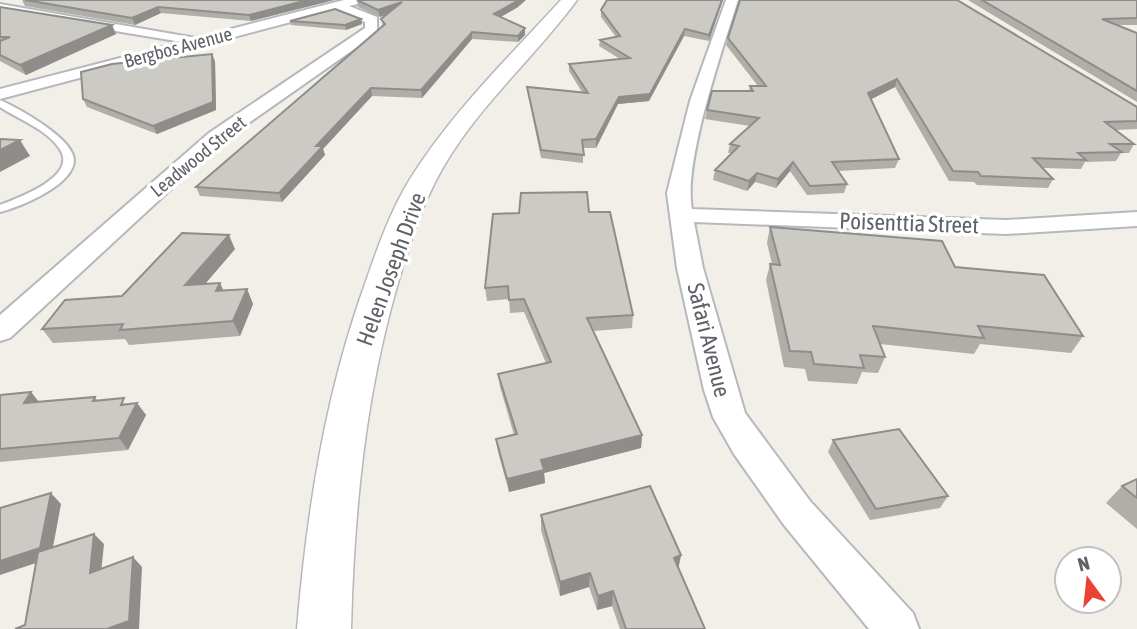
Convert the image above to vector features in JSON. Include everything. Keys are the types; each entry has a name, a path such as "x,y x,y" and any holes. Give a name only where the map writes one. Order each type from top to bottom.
{"street":[{"name":"Bergbos Avenue","path":"0,94 357,0"},
{"name":"Helen Joseph Drive","path":"324,629 327,556 346,416 370,313 399,232 423,181 476,106 569,0"},
{"name":"Safari Avenue","path":"732,0 699,102 678,193 690,268 720,390 730,417 746,444 797,513 898,629"},
{"name":"Leadwood Street","path":"0,331 216,137 372,30 372,20 335,5"},
{"path":"0,8 200,41"},
{"name":"Poisenttia Street","path":"681,215 1006,226 1072,225 1137,219"}],"lane":[{"path":"0,103 66,149 68,159 64,172 48,187 0,208"}],"building":[{"path":"25,0 308,0 249,15 158,7 132,18"},
{"path":"357,0 519,0 494,14 525,28 518,36 472,32 421,90 371,88 316,146 323,146 279,193 196,187 385,24 381,19 402,2 378,10"},
{"path":"607,0 722,0 709,35 685,29 650,94 619,97 596,139 582,140 584,155 541,150 527,87 588,93 569,64 630,58 600,40 620,36 601,10"},
{"path":"740,0 957,0 1137,107 1137,121 1105,122 1134,144 1110,144 1122,152 1078,153 1086,160 1033,158 1053,179 981,176 978,172 953,171 897,79 868,93 899,159 832,162 847,184 810,186 793,162 778,179 757,173 749,181 715,170 739,146 730,144 759,118 707,110 712,91 753,91 750,86 766,86 728,38"},
{"path":"982,0 1137,0 1137,18 1102,19 1137,33 1137,91"},
{"path":"0,7 112,25 20,65 0,55 0,41 10,37 0,37"},
{"path":"335,9 361,19 345,25 290,21"},
{"path":"212,54 213,102 153,126 83,99 81,72 112,64"},
{"path":"0,139 20,140 0,150"},
{"path":"587,192 589,212 610,212 633,315 587,318 642,435 541,460 544,470 507,479 496,439 517,434 498,374 551,362 524,299 509,300 508,286 485,288 493,214 519,213 521,193"},
{"path":"770,227 942,241 955,267 1044,275 1083,336 978,326 984,338 873,326 885,357 860,355 864,368 814,364 811,352 790,351 770,264 780,265"},
{"path":"182,233 229,235 185,285 220,283 216,291 247,289 233,321 120,330 123,324 42,329 65,300 122,296"},
{"path":"31,392 24,403 95,397 93,401 124,398 121,405 137,403 119,438 0,449 0,395"},
{"path":"899,429 948,496 876,509 833,440"},
{"path":"1137,479 1137,498 1122,486"},
{"path":"650,486 681,555 674,558 705,629 626,629 613,591 598,596 590,573 560,582 541,515"},
{"path":"51,493 40,548 0,561 0,508"},
{"path":"94,534 90,573 133,557 129,621 107,629 15,629 25,625 38,552"}]}
